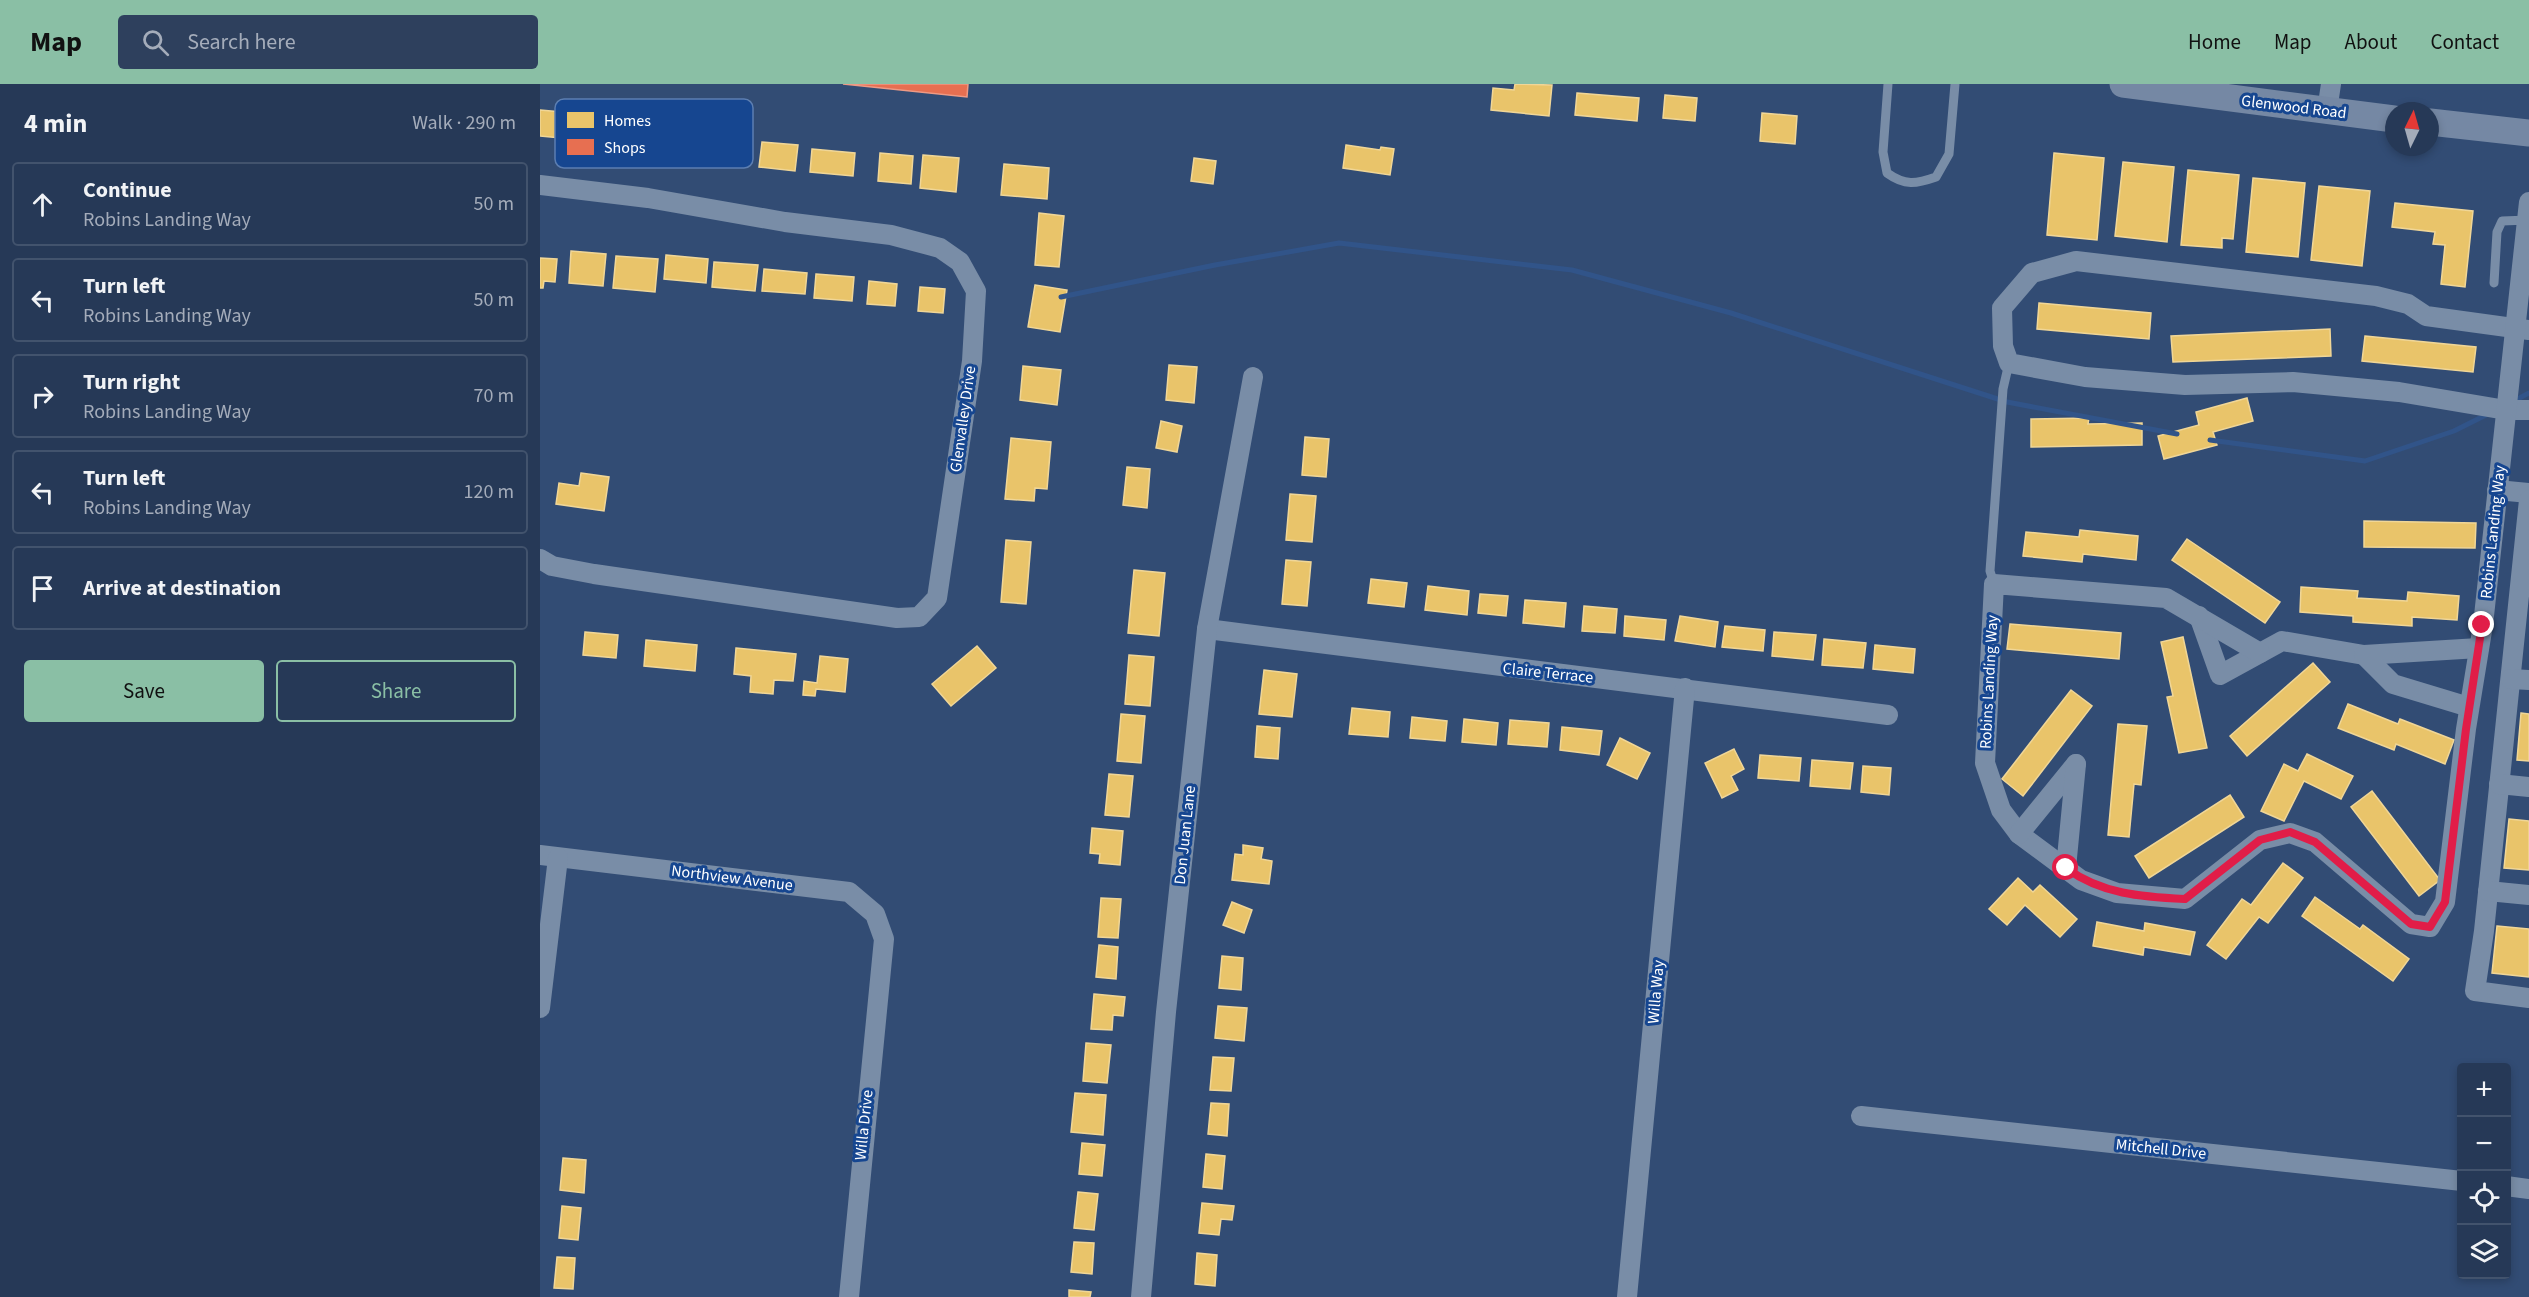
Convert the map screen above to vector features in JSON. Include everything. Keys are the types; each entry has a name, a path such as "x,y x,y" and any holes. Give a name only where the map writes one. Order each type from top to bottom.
{"main road":[{"name":"Glenwood Road","path":"2123,84 2385,117"},
{"path":"2439,123 2529,133"}],"street":[{"path":"2326,111 2331,84"},
{"name":"Glenvalley Drive","path":"540,185 648,198 785,222 891,235 940,248 960,262 976,291 972,361 937,598 919,617 897,618 606,575 552,566 540,559"},
{"name":"Robins Landing Way","path":"1994,584 1985,763 2001,810 2019,834 2081,879 2117,893 2185,899 2260,840 2290,832 2315,842 2411,924 2430,927 2445,902 2469,707 2482,625 2506,410 2522,328 2528,214"},
{"path":"2522,328 2426,316 2408,304 2376,296 2076,261 2032,273 2002,308 2003,346 2009,363 2085,377 2174,384 2305,383 2399,392 2506,410 2529,410"},
{"name":"Don Juan Lane","path":"1142,1297 1166,1012 1208,629 1253,377"},
{"path":"2497,490 2529,492"},
{"name":"Robins Landing Way","path":"2529,500 2525,571 2516,628 2520,680 2499,784 2475,991 2529,998"},
{"path":"2489,563 2525,571"},
{"path":"1994,584 2166,598 2260,653"},
{"path":"2199,616 2220,675 2282,641 2364,655 2479,648"},
{"path":"2482,625 2516,628"},
{"name":"Claire Terrace","path":"1208,629 1888,715"},
{"path":"2364,655 2393,684 2469,707"},
{"name":"Willa Way","path":"1627,1297 1685,688"},
{"path":"2019,834 2076,764 2066,868"},
{"path":"2499,784 2529,787"},
{"path":"540,1008 549,856"},
{"name":"Northview Avenue","path":"549,856 849,892 875,914 884,939 882,954"},
{"path":"2488,891 2529,895"},
{"name":"Willa Drive","path":"849,1297 882,954"},
{"name":"Mitchell Drive","path":"1861,1116 2457,1180"},
{"path":"2511,1187 2529,1189"}],"lane":[{"path":"1888,84 1883,152 1887,173 1898,181 1915,185 1936,177 1949,154 1955,84"},
{"path":"2494,283 2498,232 2502,221 2528,214"},
{"path":"1994,584 1990,571 1991,554 2003,389 2009,363"}],"building: Homes":[{"path":"1515,84 1552,85 1549,116 1491,110 1493,88 1514,90"},
{"path":"1577,93 1639,98 1637,121 1575,115"},
{"path":"1665,95 1697,98 1695,121 1663,118"},
{"path":"540,110 555,111 555,137 540,136"},
{"path":"1762,113 1797,116 1795,144 1760,141"},
{"path":"762,142 798,145 795,171 759,167"},
{"path":"1346,145 1380,150 1381,147 1394,149 1390,175 1343,168"},
{"path":"812,149 855,153 853,176 810,172"},
{"path":"880,153 913,156 911,184 878,181"},
{"path":"2054,153 2104,158 2097,240 2047,235"},
{"path":"923,155 959,158 956,192 920,188"},
{"path":"1194,158 1216,161 1213,184 1191,181"},
{"path":"2123,162 2174,167 2167,242 2115,236"},
{"path":"1004,164 1049,168 1047,199 1001,195"},
{"path":"2188,170 2239,175 2233,239 2222,238 2222,248 2181,245"},
{"path":"2253,178 2305,183 2298,257 2246,252"},
{"path":"2319,186 2370,191 2362,266 2311,260"},
{"path":"2395,203 2473,211 2465,287 2441,284 2445,245 2433,244 2435,232 2392,227"},
{"path":"1039,213 1064,216 1059,267 1035,265"},
{"path":"571,251 606,254 603,286 569,283"},
{"path":"666,255 708,259 706,283 664,279"},
{"path":"616,256 658,259 655,292 613,288"},
{"path":"540,258 557,259 555,282 544,281 543,288 540,288"},
{"path":"714,262 758,265 755,291 712,287"},
{"path":"764,269 807,273 805,294 762,291"},
{"path":"816,274 854,277 852,301 814,298"},
{"path":"869,281 897,284 895,306 867,304"},
{"path":"1035,285 1067,290 1060,332 1028,327"},
{"path":"920,287 945,289 943,313 918,311"},
{"path":"2039,303 2151,313 2149,339 2037,329"},
{"path":"2330,329 2331,356 2173,362 2171,336"},
{"path":"2365,336 2476,347 2473,372 2362,361"},
{"path":"1169,365 1197,367 1194,403 1166,400"},
{"path":"1023,366 1061,370 1057,405 1020,400"},
{"path":"2247,398 2253,421 2213,432 2217,445 2164,459 2158,436 2199,425 2196,412"},
{"path":"2089,418 2088,424 2142,423 2142,445 2031,447 2031,419"},
{"path":"1161,421 1182,426 1177,452 1156,448"},
{"path":"1305,437 1329,439 1326,477 1302,475"},
{"path":"1011,438 1051,442 1047,489 1035,488 1034,501 1005,499"},
{"path":"1127,467 1150,469 1147,508 1123,505"},
{"path":"581,473 609,477 604,511 556,504 559,483 579,486"},
{"path":"1290,494 1316,496 1312,542 1286,540"},
{"path":"2364,521 2476,523 2475,548 2364,547"},
{"path":"2080,530 2138,536 2136,560 2083,554 2082,562 2023,556 2026,532 2079,537"},
{"path":"2187,539 2280,602 2265,623 2172,560"},
{"path":"1006,540 1031,542 1026,604 1001,602"},
{"path":"1286,560 1311,562 1307,606 1282,604"},
{"path":"1134,570 1165,573 1159,636 1128,633"},
{"path":"1371,579 1407,583 1404,607 1368,603"},
{"path":"1428,586 1469,591 1467,615 1425,610"},
{"path":"2301,587 2358,591 2357,598 2407,601 2408,592 2459,596 2457,620 2412,617 2412,626 2353,622 2353,616 2300,612"},
{"path":"1480,594 1508,596 1506,616 1478,613"},
{"path":"1525,600 1566,603 1564,627 1523,623"},
{"path":"1584,606 1617,609 1615,633 1582,631"},
{"path":"1625,616 1666,620 1664,640 1624,636"},
{"path":"1680,616 1718,622 1715,647 1675,641"},
{"path":"2010,624 2121,633 2119,659 2007,649"},
{"path":"1725,626 1765,630 1763,651 1722,647"},
{"path":"585,632 618,635 616,658 583,655"},
{"path":"1774,632 1816,635 1813,660 1772,656"},
{"path":"2183,637 2207,748 2179,753 2167,697 2173,696 2161,642"},
{"path":"1824,639 1866,643 1863,668 1822,665"},
{"path":"646,640 697,645 695,671 644,666"},
{"path":"1875,645 1915,649 1913,673 1873,669"},
{"path":"977,646 996,668 951,706 932,684"},
{"path":"736,648 796,654 793,681 774,680 773,694 750,692 751,676 734,674"},
{"path":"1129,655 1154,657 1150,706 1125,704"},
{"path":"820,656 848,659 845,692 816,689 815,696 803,695 804,681 817,683"},
{"path":"2313,663 2330,682 2247,756 2230,736"},
{"path":"1264,670 1297,674 1292,717 1259,714"},
{"path":"2071,690 2092,706 2023,796 2002,779"},
{"path":"2348,704 2398,724 2400,719 2454,740 2445,764 2396,744 2394,750 2338,728"},
{"path":"1352,708 1390,712 1388,737 1349,734"},
{"path":"2521,713 2529,714 2529,761 2517,760"},
{"path":"1121,714 1145,716 1141,763 1117,761"},
{"path":"1412,717 1447,721 1445,741 1410,738"},
{"path":"1464,719 1498,723 1496,745 1462,742"},
{"path":"1510,720 1549,723 1547,747 1508,744"},
{"path":"2118,724 2147,726 2141,785 2134,784 2129,837 2108,835"},
{"path":"1257,726 1280,728 1278,759 1255,757"},
{"path":"1562,727 1602,731 1599,755 1560,750"},
{"path":"1620,738 1650,753 1637,779 1607,765"},
{"path":"1734,749 1744,769 1731,776 1738,790 1722,798 1705,763"},
{"path":"2307,754 2353,776 2341,799 2304,781 2284,821 2261,811 2284,764 2298,771"},
{"path":"1760,755 1801,758 1799,781 1758,778"},
{"path":"1812,760 1853,763 1850,789 1810,786"},
{"path":"1863,766 1891,768 1889,795 1861,792"},
{"path":"1109,774 1133,776 1129,817 1105,815"},
{"path":"2372,791 2440,880 2419,896 2351,807"},
{"path":"2230,795 2244,817 2149,878 2135,856"},
{"path":"2509,819 2529,821 2529,870 2504,868"},
{"path":"1092,828 1123,831 1120,865 1099,863 1100,854 1090,853"},
{"path":"1243,845 1263,848 1261,859 1272,861 1269,884 1232,880 1235,854 1243,855"},
{"path":"2283,863 2303,878 2268,923 2259,917 2226,959 2207,945 2242,899 2251,905"},
{"path":"2018,878 2033,892 2040,885 2077,919 2060,937 2025,905 2007,925 1989,909"},
{"path":"2315,897 2360,929 2363,925 2409,959 2393,981 2302,916"},
{"path":"1101,898 1121,899 1118,938 1098,937"},
{"path":"1232,902 1252,910 1244,933 1223,925"},
{"path":"2097,922 2144,931 2145,923 2195,932 2190,955 2144,947 2143,955 2093,946"},
{"path":"2497,926 2529,929 2529,977 2492,973"},
{"path":"1099,945 1118,947 1116,979 1096,977"},
{"path":"1222,956 1243,958 1241,990 1219,988"},
{"path":"1094,994 1125,997 1123,1016 1113,1015 1112,1030 1091,1029"},
{"path":"1218,1006 1247,1008 1244,1041 1215,1038"},
{"path":"1086,1043 1111,1045 1107,1083 1083,1081"},
{"path":"1213,1057 1234,1058 1231,1091 1210,1090"},
{"path":"1075,1093 1106,1095 1103,1135 1071,1132"},
{"path":"1211,1103 1229,1104 1227,1136 1208,1134"},
{"path":"1082,1143 1105,1145 1102,1176 1079,1174"},
{"path":"1206,1154 1225,1156 1222,1189 1203,1187"},
{"path":"563,1158 586,1160 584,1193 560,1190"},
{"path":"1078,1192 1098,1194 1094,1230 1074,1228"},
{"path":"1202,1203 1234,1206 1232,1220 1221,1219 1219,1235 1199,1233"},
{"path":"562,1206 581,1208 578,1240 559,1238"},
{"path":"1074,1242 1094,1243 1092,1274 1071,1272"},
{"path":"1197,1253 1217,1255 1215,1286 1195,1284"},
{"path":"557,1257 575,1258 573,1289 554,1288"},
{"path":"1069,1290 1091,1292 1090,1297 1069,1297"}],"building: Shops":[{"path":"843,84 968,84 967,97"}],"waterway":[{"path":"1061,297 1215,265 1339,243 1572,270 1731,313 2007,402 2177,434"},
{"path":"2512,402 2529,393"},
{"path":"2210,440 2365,461 2454,431 2490,413"}],"route":[{"path":"2066,868 2081,879 2117,893 2185,899 2260,840 2290,832 2315,842 2411,924 2430,927 2445,902 2466,729 2482,625"}]}
